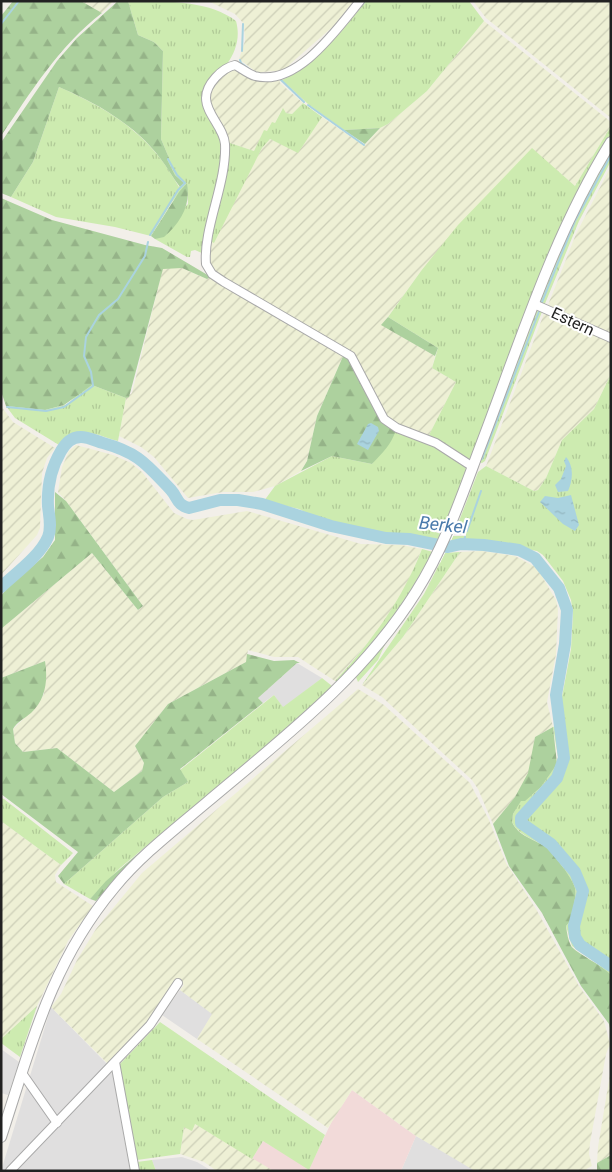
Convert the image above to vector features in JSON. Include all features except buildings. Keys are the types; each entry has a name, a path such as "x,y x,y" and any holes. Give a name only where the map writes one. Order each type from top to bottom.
{"street":[{"path":"360,1 328,38 291,72 264,77 254,76 234,65 229,66 219,74 207,91 207,103 225,141 224,163 206,264 212,274 219,279 351,356 379,411 392,426 436,443 473,467"},
{"path":"1,1137 47,999 58,974 86,924 114,887 145,855 340,688 392,628 433,562 451,524 534,304 567,223 611,142"},
{"name":"Estern","path":"534,304 611,338"},
{"path":"10,1171 150,1026 178,983"},
{"path":"115,1062 135,1171"},
{"path":"22,1073 57,1123"}],"shaded area":[{"path":"297,663 322,678 283,708 274,695 263,703 258,698"},
{"path":"180,990 213,1014 197,1039 162,1015"},
{"path":"51,1007 106,1063 113,1076 130,1171 1,1171"},
{"path":"1,1049 19,1062 8,1095 1,1093"},
{"path":"352,1090 416,1136 401,1171 273,1171 252,1159 263,1141 309,1169 332,1121"},
{"path":"416,1136 471,1166 475,1171 401,1171"},
{"path":"182,1157 197,1162 212,1171 156,1171 152,1160"}],"green space":[{"path":"13,1 81,1 102,13 72,40 59,55 1,136 1,16"},
{"path":"81,1 114,1 102,13"},
{"path":"118,1 128,1 138,35 154,42 163,51 161,139 169,158 167,159 175,175 184,183 180,187 151,146 127,125 87,100 59,87 33,162 11,197 1,193 2,141 57,61 77,38"},
{"path":"128,1 199,5 225,14 236,21 238,31 235,50 225,67 206,90 223,142 222,164 204,254 195,250 191,251 190,257 187,257 155,239 188,204 187,183 172,202 151,236 115,227 56,217 11,197 33,162 59,87 87,100 127,125 150,146 179,187 184,183 175,175 167,159 169,158 161,139 163,51 154,42 138,35"},
{"path":"208,1 356,1 344,17 289,65 292,69 276,74 275,71 262,72 261,75 254,74 255,71 239,59 245,41 244,24 235,14"},
{"path":"366,1 469,1 484,21 427,91 388,124 380,128 344,130 308,104 282,80 318,56"},
{"path":"473,1 611,1 611,118 486,18"},
{"path":"484,21 611,122 611,126 575,186 559,172 421,271 382,325 435,356 432,368 456,382 428,437 411,432 388,420 353,355 214,273 209,267 210,241 262,148 270,139 298,152 322,117 364,146 380,128 388,124 427,91"},
{"path":"233,68 279,78 280,83 303,103 292,114 286,113 282,109 275,123 267,132 264,131 254,151 227,142 209,104 209,93 219,76"},
{"path":"303,103 322,117 298,153 270,139 262,148 214,243 210,241 227,142 254,151 264,130 267,131 272,122 275,123 283,108 286,113 292,114"},
{"path":"611,126 611,136 601,152 472,459 466,459 428,437 456,382 432,368 438,348 388,317 421,271 458,225 532,148 575,186"},
{"path":"380,128 365,144 344,130"},
{"path":"611,148 611,161 579,221 544,306 539,302 564,239"},
{"path":"611,166 611,334 548,305 576,234"},
{"path":"187,183 186,206 180,219 164,237 155,239 151,236 179,192"},
{"path":"1,198 52,220 162,248 211,277 207,279 182,268 163,269 129,397 126,398 92,385 64,405 45,410 6,406 1,391"},
{"path":"163,268 182,268 207,279 211,277 344,354 317,416 307,461 301,471 275,486 253,492 223,492 188,498 154,457 141,447 119,436 126,398 132,393"},
{"path":"539,308 543,309 485,461 482,463 478,462 536,310"},
{"path":"545,311 611,340 611,374 594,409 562,440 546,478 538,490 534,491 486,466"},
{"path":"388,317 438,348 435,356 381,325"},
{"path":"344,354 349,357 365,388 396,430 389,444 372,464 332,456 301,471 307,461 317,416"},
{"path":"611,374 611,962 586,947 578,936 577,926 585,895 582,878 557,846 523,822 523,819 560,778 567,759 561,702 571,649 573,613 571,600 563,581 543,555 537,551 484,541 463,540 450,543 453,536 466,536 466,534 454,534 478,472 486,466 534,491 538,490 546,478 562,440 594,409"},
{"path":"92,385 126,398 118,441 87,432 73,435 59,445 15,418 6,406 45,410 69,404 75,396"},
{"path":"1,406 13,422 55,448 47,458 42,473 40,528 37,535 1,575"},
{"path":"396,430 447,452 463,464 467,471 442,531 433,529 432,531 441,534 438,541 400,533 383,535 325,522 299,509 264,501 275,486 332,456 372,464"},
{"path":"76,445 113,455 131,463 142,472 174,513 187,519 193,520 247,511 361,544 401,545 422,549 406,586 383,625 335,681 298,657 274,657 248,650 246,662 168,704 135,746 144,763 142,771 114,792 57,748 23,752 15,743 13,729 37,706 44,694 45,661 1,678 1,629 92,553 138,610 143,606 58,492 62,467 69,451"},
{"path":"55,492 66,501 143,606 138,610 92,553 1,629 1,596 8,587 43,557 55,540"},
{"path":"422,549 433,552 394,619 341,682 335,681 385,619 405,586"},
{"path":"482,551 515,556 537,568 556,600 558,609 556,654 547,702 553,727 535,737 529,773 515,797 493,824 478,789 472,780 382,697 362,685 403,637 460,552"},
{"path":"460,552 403,637 362,685 424,594 445,553"},
{"path":"386,642 378,660 358,682 356,677"},
{"path":"247,654 274,661 294,660 300,663 297,663 258,698 263,703 180,769 188,782 163,797 64,884 58,876 78,852 1,794 1,678 45,661 46,682 43,695 36,708 13,729 15,743 23,752 57,748 114,792 142,771 144,763 135,746 168,704 246,662"},
{"path":"322,678 332,686 312,708 120,868 90,899 64,884 163,797 188,782 180,770 274,695 283,707"},
{"path":"358,689 384,705 470,783 489,820 506,863 536,909 579,986 604,1021 610,1044 606,1054 590,1143 589,1154 592,1166 583,1171 475,1171 416,1136 352,1090 328,1128 197,1039 212,1014 180,990 184,985 177,981 150,1019 108,1064 51,1007 61,994 77,960 96,929 142,873"},
{"path":"557,725 561,756 559,768 544,791 518,816 518,824 524,830 551,846 573,872 580,890 573,922 573,938 580,949 611,969 611,975 572,946 566,926 572,919 575,888 567,872 546,847 522,834 512,822 513,814 521,800 532,795 541,787 556,765 558,757 553,727"},
{"path":"553,727 557,764 541,787 525,801 521,801 513,814 512,822 518,831 549,850 574,884 575,895 572,919 566,926 568,939 574,949 611,975 611,1032 609,1024 581,986 542,913 509,866 493,824 515,797 528,773 535,737"},
{"path":"1,798 73,853 61,865 1,821"},
{"path":"1,821 61,865 55,875 56,882 93,906 68,941 37,1006 1,1039"},
{"path":"141,851 96,901 90,899 106,881"},
{"path":"37,1006 20,1057 1,1043 1,1039"},
{"path":"160,1022 325,1135 309,1170 263,1141 252,1159 195,1124 192,1131 184,1127 180,1154 137,1160 119,1065"},
{"path":"611,1068 611,1155 597,1163 598,1147"},
{"path":"195,1124 273,1171 217,1171 204,1162 180,1154 184,1127"},
{"path":"611,1155 611,1171 597,1171 597,1163"},
{"path":"152,1160 156,1171 139,1171 137,1162"}],"water":[{"path":"371,423 378,427 379,431 368,450 357,444 368,424"},
{"path":"566,457 572,473 571,482 568,491 558,492 555,485 561,479 566,466 564,461"},
{"path":"571,495 579,525 575,531 563,524 540,502 545,496 558,498"}],"pier":[{"path":"451,524 459,524 440,563 429,561"}],"waterway":[{"path":"1,24 19,1"},
{"path":"360,7 365,1"},
{"path":"242,51 243,24"},
{"path":"240,60 241,63 252,71"},
{"path":"295,72 280,79 304,102"},
{"path":"308,105 364,145"},
{"path":"542,302 575,221 611,155"},
{"path":"150,235 178,190 185,183 177,175 168,159"},
{"path":"7,407 46,411 64,407 93,386 91,372 84,356 86,337 99,315 118,299 145,256 148,242"},
{"path":"482,459 540,309"},
{"name":"Berkel","path":"1,587 27,564 48,537 50,529 48,499 52,471 65,445 77,437 89,438 134,455 155,473 185,507 189,508 220,500 238,500 262,504 331,526 386,538 409,539 448,547 461,544 484,545 519,550 535,558 559,588 567,610 565,644 556,695 564,758 557,778 521,818 521,823 551,844 575,872 583,891 574,926 575,937 580,945 611,966"},
{"path":"467,531 481,491"},
{"name":"Berkel","path":"463,544 465,537"}]}
